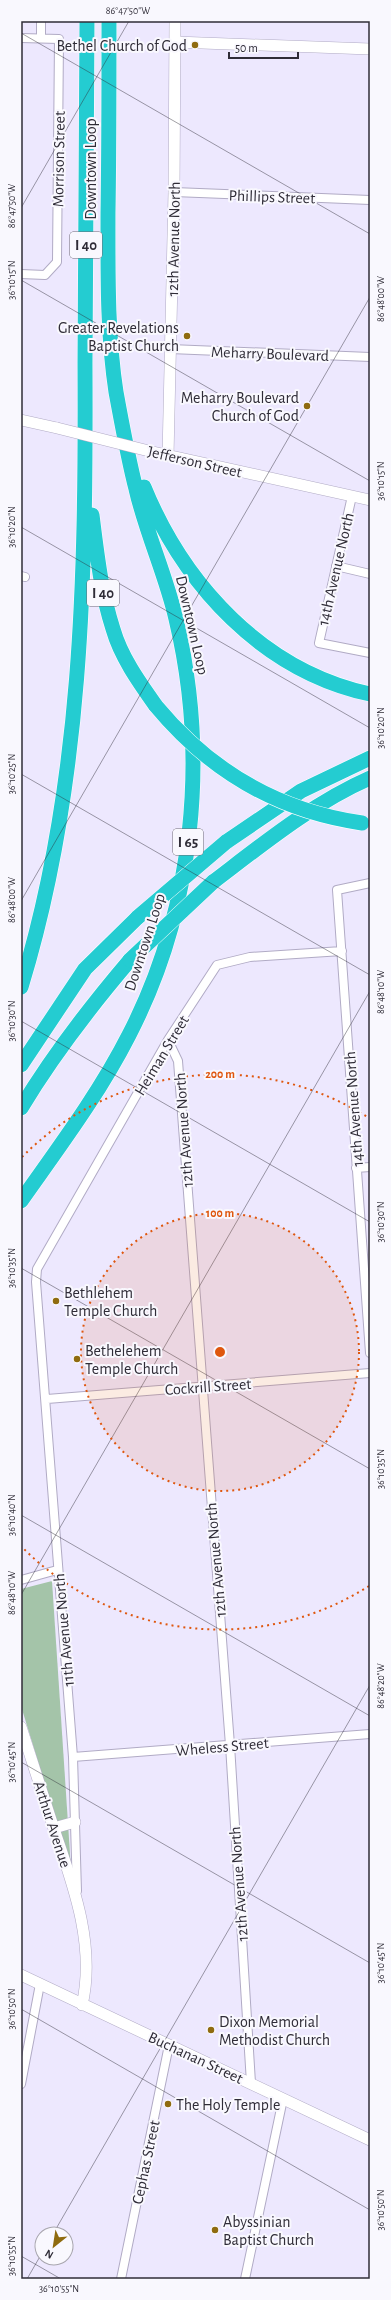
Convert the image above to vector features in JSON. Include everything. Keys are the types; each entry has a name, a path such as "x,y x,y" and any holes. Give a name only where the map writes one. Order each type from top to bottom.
{"highway":[{"name":"Downtown Loop","path":"21,987 44,903 66,784 77,684 86,468 87,21"},
{"name":"Downtown Loop","path":"21,1201 93,1098 129,1036 163,956 176,913 191,822 193,774 188,684 176,620 136,490 116,393 112,356 108,277 109,21"},
{"path":"128,449 152,507 193,576 220,608 253,638 285,660 319,677 370,694"},
{"name":"I 40","path":"86,468 100,581 113,630 133,673 156,706 174,728 210,760 248,785 288,805 328,818 366,823"},
{"path":"21,1065 85,969 138,916 226,842 301,791 370,758"},
{"path":"21,1108 38,1080 83,1015 130,960 213,882 279,832 344,789 370,778"}],"street":[{"path":"21,38 41,38 41,21"},
{"name":"12th Avenue North","path":"168,456 174,192 175,21"},
{"name":"Morrison Street","path":"21,274 45,275 57,262 60,39 41,38"},
{"path":"175,42 370,49"},
{"name":"Phillips Street","path":"174,192 370,200"},
{"name":"Meharry Boulevard","path":"170,349 370,357"},
{"name":"Jefferson Street","path":"21,420 168,456 370,500"},
{"name":"14th Avenue North","path":"352,496 319,643 370,653"},
{"path":"336,566 370,574"},
{"name":"14th Avenue North","path":"370,883 337,890 370,1353"},
{"name":"Heiman Street","path":"43,1256 168,1040 217,965 250,957 342,951"},
{"name":"12th Avenue North","path":"168,1040 178,1061 201,1386 230,1745 251,2083"},
{"path":"356,1168 370,1167"},
{"name":"11th Avenue North","path":"43,1256 37,1269 36,1282 47,1399 57,1570 73,1757 77,1898 87,1971 86,1986 82,2004"},
{"name":"Cockrill Street","path":"47,1399 370,1373"},
{"path":"21,1580 57,1570"},
{"name":"Arthur Avenue","path":"21,1727 77,1898"},
{"name":"Wheless Street","path":"73,1757 370,1734"},
{"path":"54,1828 75,1822"},
{"name":"Buchanan Street","path":"21,1975 370,2140"},
{"path":"21,2084 40,1984"},
{"name":"Cephas Street","path":"121,2279 169,2045"},
{"path":"245,2279 283,2099"}],"green space":[{"path":"52,1581 71,1869 21,1706 21,1589"}],"place":[{"name":"Bethel Church of God","path":"195,45"},
{"name":"Greater Revelations Baptist Church","path":"187,336"},
{"name":"Meharry Boulevard Church of God","path":"307,406"},
{"name":"Bethlehem Temple Church","path":"56,1301"},
{"name":"Bethelehem Temple Church","path":"77,1359"},
{"name":"Dixon Memorial Methodist Church","path":"211,2030"},
{"name":"The Holy Temple","path":"168,2104"},
{"name":"Abyssinian Baptist Church","path":"215,2230"}]}
